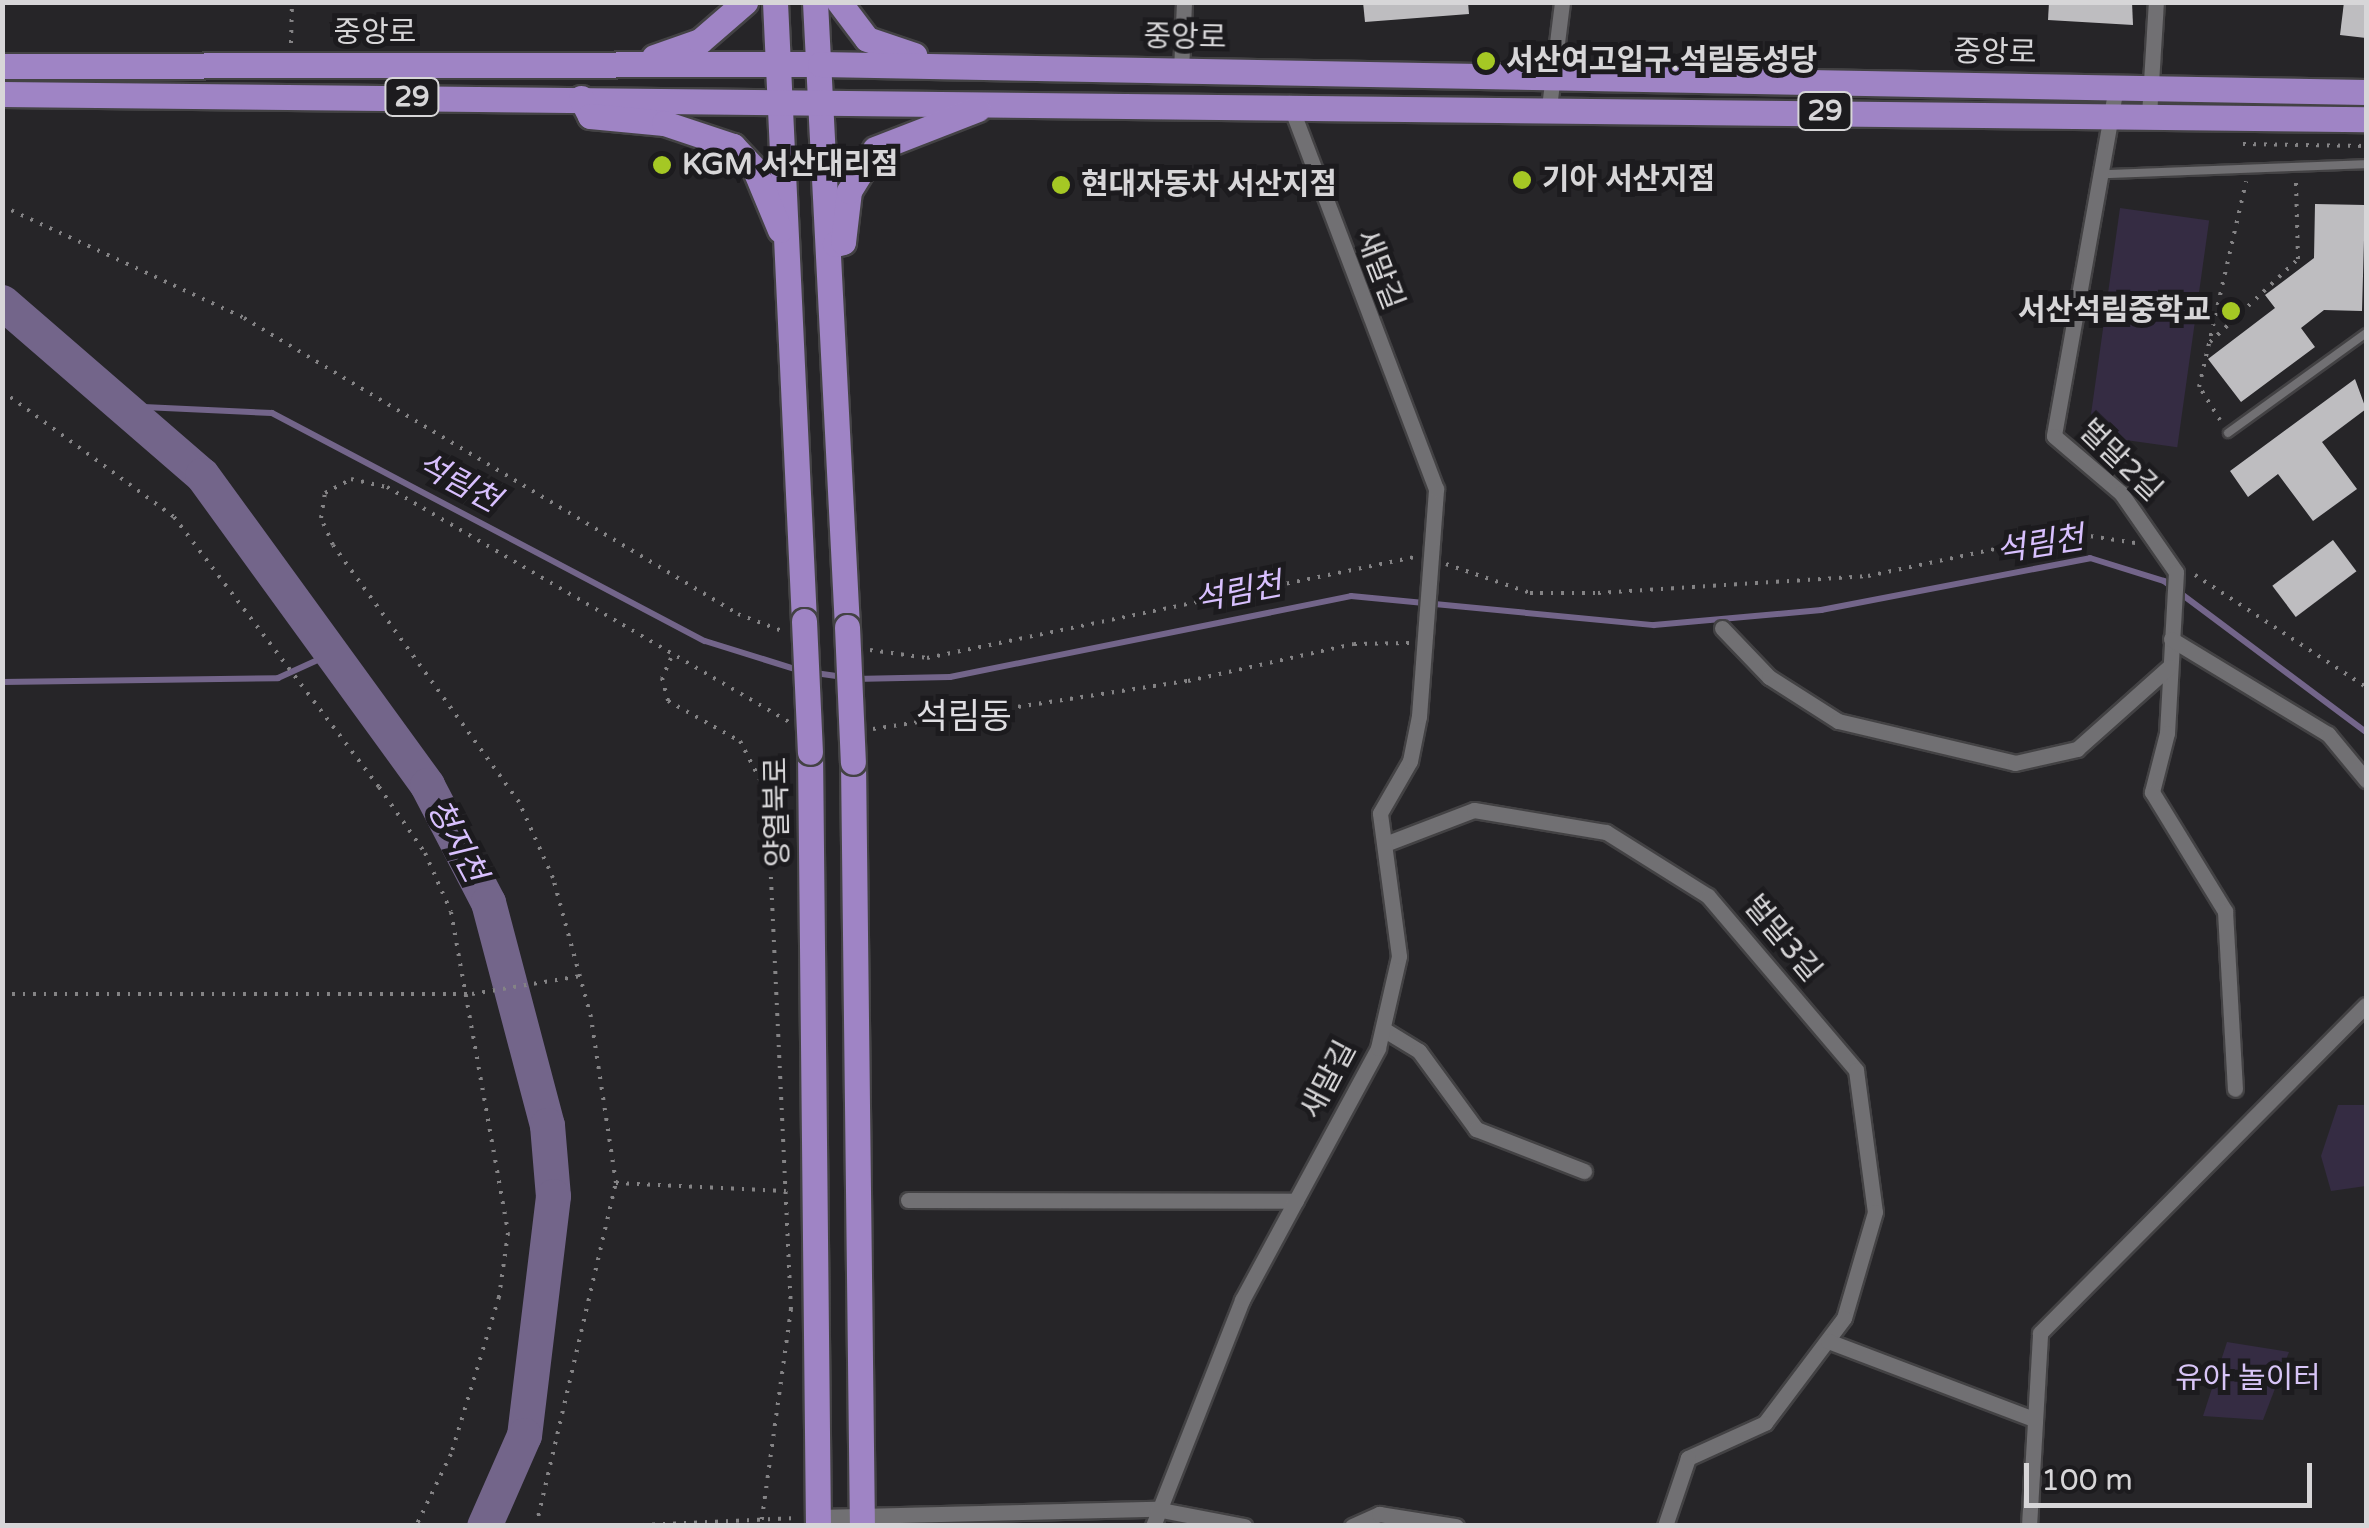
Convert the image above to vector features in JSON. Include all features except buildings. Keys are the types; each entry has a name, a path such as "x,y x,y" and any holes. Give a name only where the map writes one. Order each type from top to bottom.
{"main road":[{"path":"625,65 700,42 745,2"},
{"name":"양열북로","path":"775,2 782,99 800,628 810,752 818,1521"},
{"path":"815,2 853,762 861,1520"},
{"path":"838,2 868,40 924,66"},
{"name":"중앙로","path":"2,66 820,64 2116,88 2362,88"},
{"name":"중앙로","path":"2,94 1289,103 2365,121"},
{"path":"581,98 590,116 664,123 733,146 756,170 788,250"},
{"path":"830,245 843,242 849,191 875,149 932,122 1013,101"}],"street":[{"path":"1181,71 1184,2"},
{"path":"1550,106 1562,2"},
{"path":"2149,115 2156,2"},
{"name":"벌말2길","path":"2116,88 2107,174 2085,243 2054,436 2108,478 2170,554 2176,572 2170,600 2171,639"},
{"name":"새말길","path":"1153,1526 1156,1508 1242,1300 1383,1029 1399,956 1380,814 1410,761 1419,716 1426,562 1438,518 1431,466 1289,103"},
{"path":"1722,628 1769,678 1838,721 2015,763 2077,750 2169,668"},
{"path":"2235,1089 2225,911 2152,792 2171,639 2328,734 2366,780"},
{"name":"벌말3길","path":"1385,844 1474,810 1606,832 1708,896 1759,950 1856,1070 1875,1212 1867,1258 1828,1341 1765,1423 1688,1458 1665,1526"},
{"path":"2029,1526 2031,1418 2040,1332 2366,1005"},
{"path":"1383,1029 1419,1052 1476,1129 1584,1171"},
{"path":"908,1200 1296,1201"},
{"path":"1828,1341 2031,1418"},
{"path":"818,1521 1156,1508 1244,1526"},
{"path":"1352,1526 1379,1514 1456,1526"}],"lane":[{"path":"2107,174 2366,164"},
{"path":"2228,433 2366,332"}],"path":[{"path":"290,65 292,2"},
{"path":"2243,144 2366,146"},
{"path":"2210,342 2298,259 2296,166"},
{"path":"2228,433 2200,386 2248,168"},
{"path":"2,206 244,318 738,614 800,628"},
{"path":"2,390 174,518 288,664 426,853 472,994 508,1233 499,1297 451,1454 416,1526"},
{"path":"536,1526 616,1183 581,976 519,802 333,545 320,518 325,493 351,478 387,487 672,658 800,724"},
{"path":"863,649 927,658 1426,562 1547,593 1868,576 2070,533 2170,554 2366,686"},
{"path":"859,729 1188,682 1354,644 1420,639"},
{"path":"672,658 662,678 668,702 740,741 767,793 786,1191 788,1354 759,1518 761,1526"},
{"path":"2,994 482,994 570,973 581,976"},
{"path":"616,1183 786,1191"},
{"path":"622,1526 759,1518 818,1521"}],"green space":[{"path":"2120,208 2209,221 2177,447 2088,435"},
{"path":"2338,1105 2366,1105 2366,1186 2331,1191 2321,1156"},
{"name":"유아 놀이터","path":"2227,1342 2289,1352 2263,1420 2203,1416"}],"waterway":[{"name":"청지천","path":"2,302 202,475 427,785 488,902 547,1125 553,1196 524,1435 484,1526"},
{"name":"석림천","path":"122,406 272,413 705,641 798,670"},
{"name":"석림천","path":"854,679 950,677 1351,596 1654,625 1821,610 2090,558 2164,581 2366,732"},
{"path":"2,682 278,678 331,654"},
{"name":"석림천","path":"815,673 842,677"}],"place":[{"name":"서산여고입구.석림동성당","path":"1486,61"},
{"name":"KGM 서산대리점","path":"662,165"},
{"name":"기아 서산지점","path":"1522,180"},
{"name":"현대자동차 서산지점","path":"1061,185"},
{"name":"서산석림중학교","path":"2231,311"}],"district":[{"name":"석림동","path":"964,717"}]}
